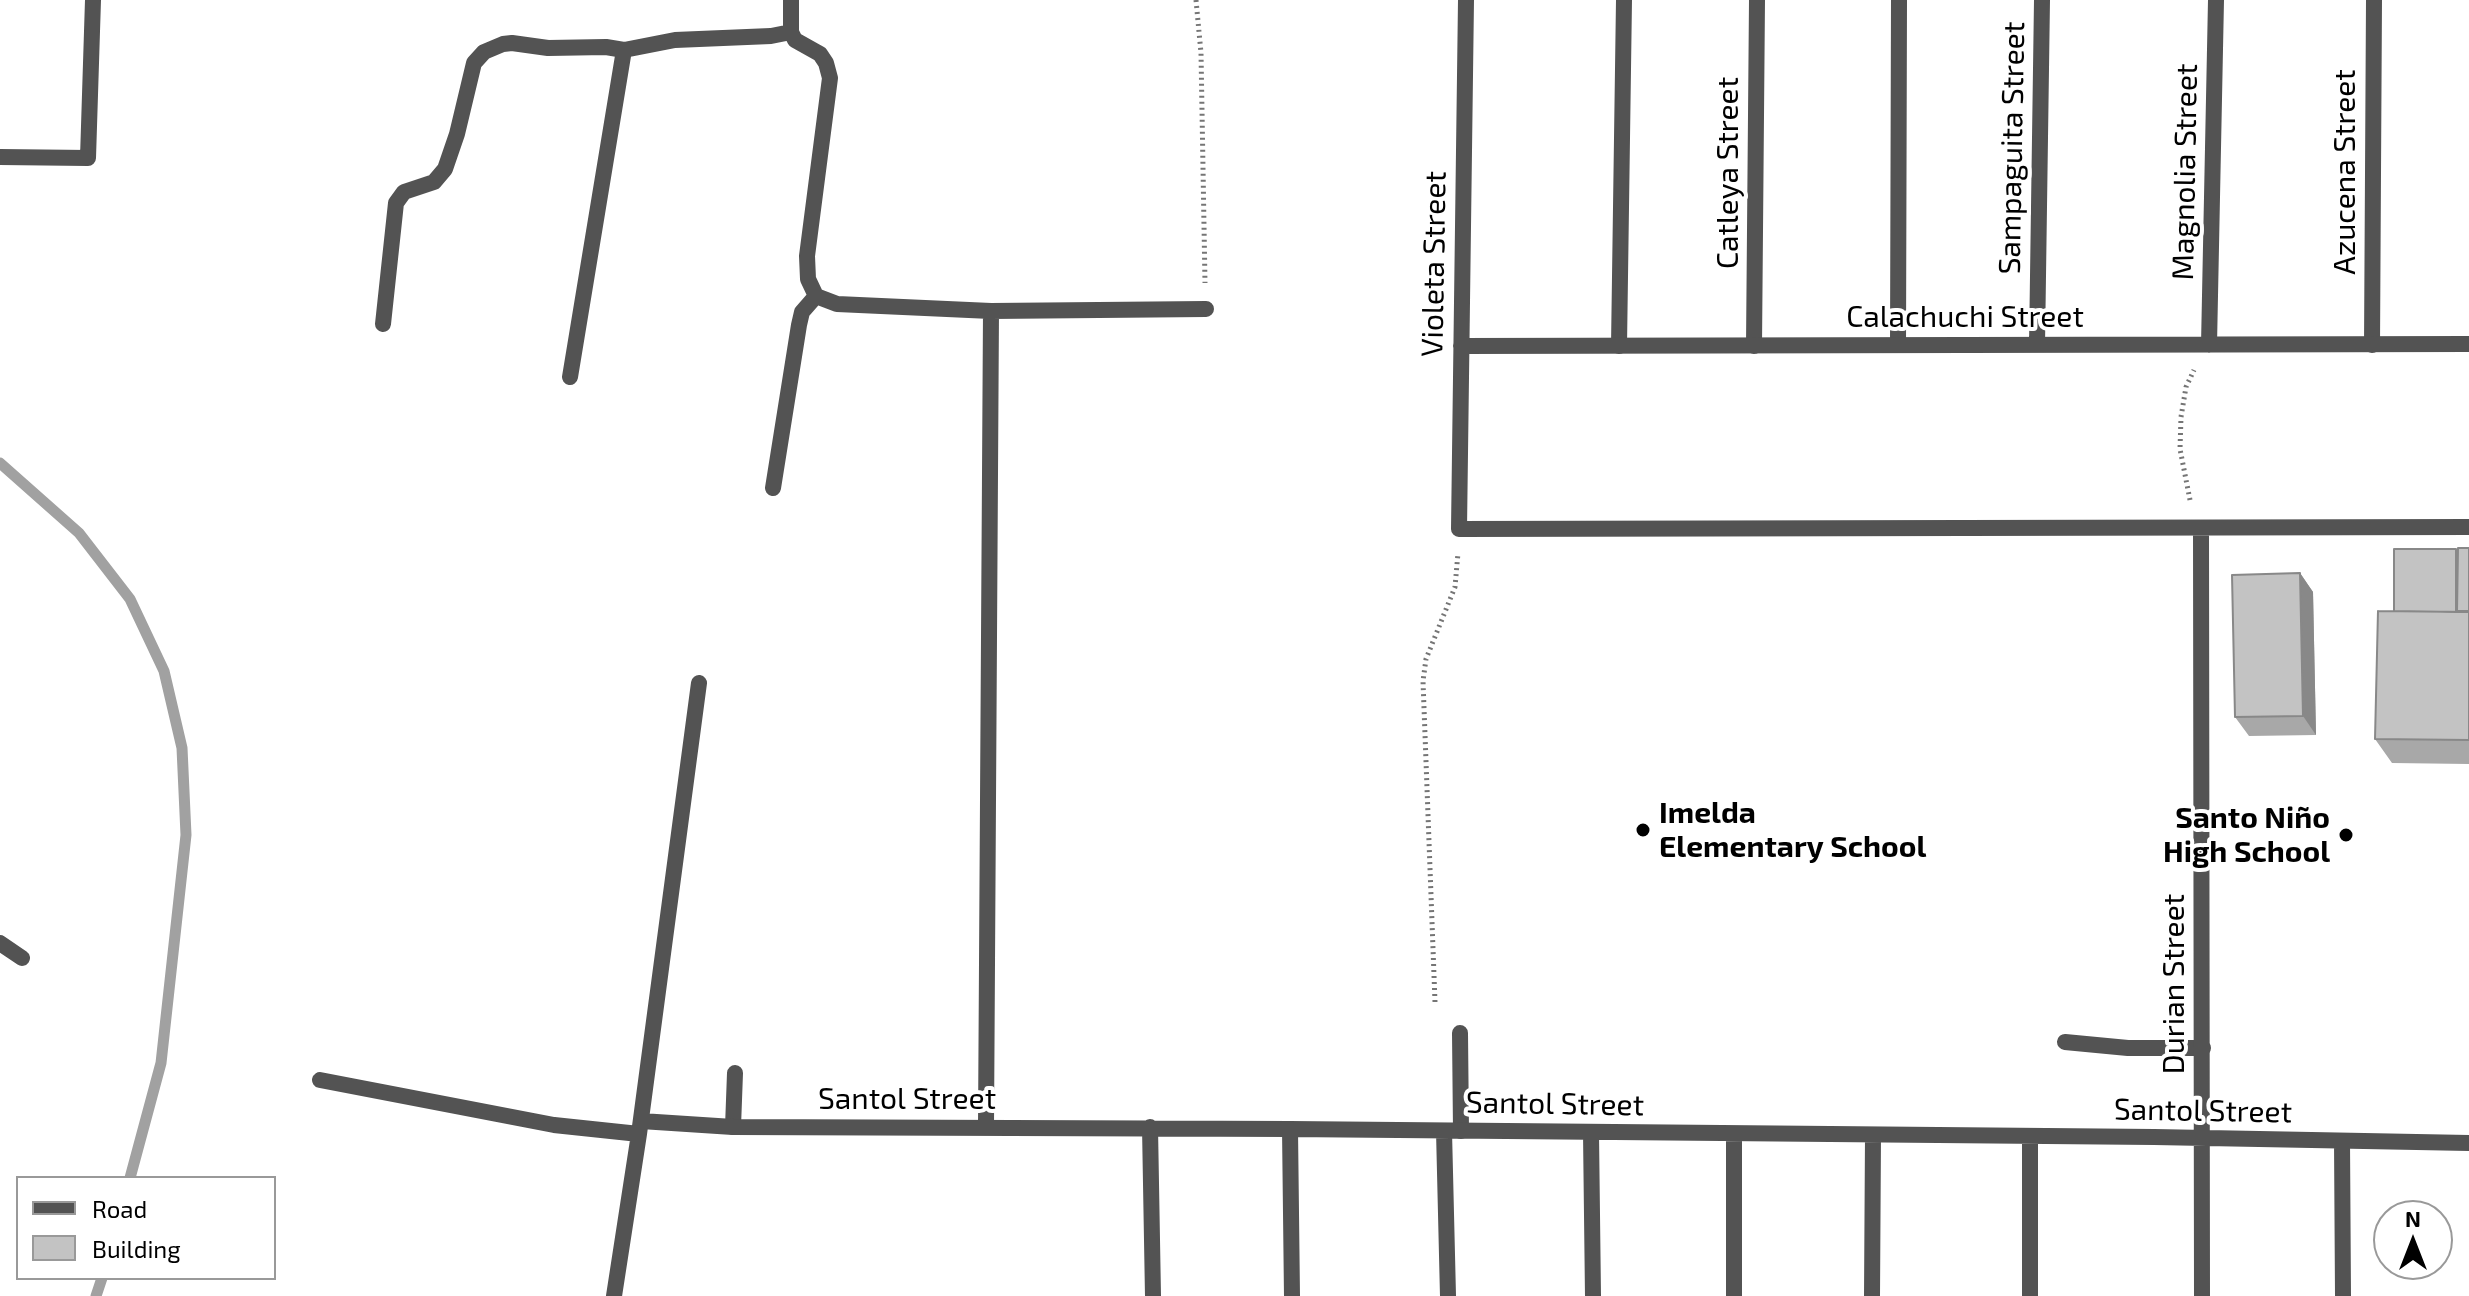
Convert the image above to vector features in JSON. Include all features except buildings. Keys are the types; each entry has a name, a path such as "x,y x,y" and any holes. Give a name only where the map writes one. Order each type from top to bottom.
{"street":[{"path":"0,157 88,158 93,0"},
{"path":"791,0 791,32 795,40 820,54 830,78 807,256 808,279 816,296 837,304 991,311 1206,309"},
{"name":"Violeta Street","path":"1459,529 1466,0"},
{"path":"1619,346 1624,0"},
{"name":"Catleya Street","path":"1754,346 1757,0"},
{"path":"1898,345 1899,0"},
{"name":"Sampaguita Street","path":"2037,345 2042,0"},
{"name":"Magnolia Street","path":"2209,345 2216,0"},
{"name":"Azucena Street","path":"2372,345 2374,0"},
{"path":"383,324 396,203 404,192 434,182 445,169 474,63 484,52 503,44 624,50 675,40 771,36 791,32"},
{"path":"570,377 624,50"},
{"path":"773,488 799,325 802,312 816,296"},
{"path":"986,1126 991,311"},
{"name":"Calachuchi Street","path":"1461,346 2469,344"},
{"path":"1459,529 2469,527"},
{"name":"Durian Street","path":"2201,529 2202,1296"},
{"path":"614,1296 640,1128 699,683"},
{"path":"0,943 22,958"},
{"path":"1448,1296 1453,1131 1460,1033"},
{"path":"2065,1042 2128,1048 2203,1048"},
{"path":"733,1127 735,1073"},
{"name":"Santol Street","path":"320,1080 554,1125 640,1128 1150,1127 2469,1143"},
{"path":"1150,1127 1153,1296"},
{"path":"1290,1129 1292,1296"},
{"path":"1591,1133 1593,1296"},
{"path":"1734,1134 1734,1296"},
{"path":"1872,1296 1873,1136"},
{"path":"2030,1137 2030,1296"},
{"path":"2342,1141 2343,1296"}],"path":[{"path":"1196,0 1201,53 1206,309"},
{"path":"2201,529 2184,476 2180,449 2181,417 2186,387 2209,345"},
{"path":"1435,1002 1423,681 1426,659 1455,587 1459,529"}],"waterway":[{"path":"0,463 79,533 130,599 164,671 182,748 186,835 161,1063 131,1176"},
{"path":"96,1296 101,1280"}],"place":[{"name":"Imelda Elementary School","path":"1643,830"},
{"name":"Santo Niño High School","path":"2346,835"}]}
